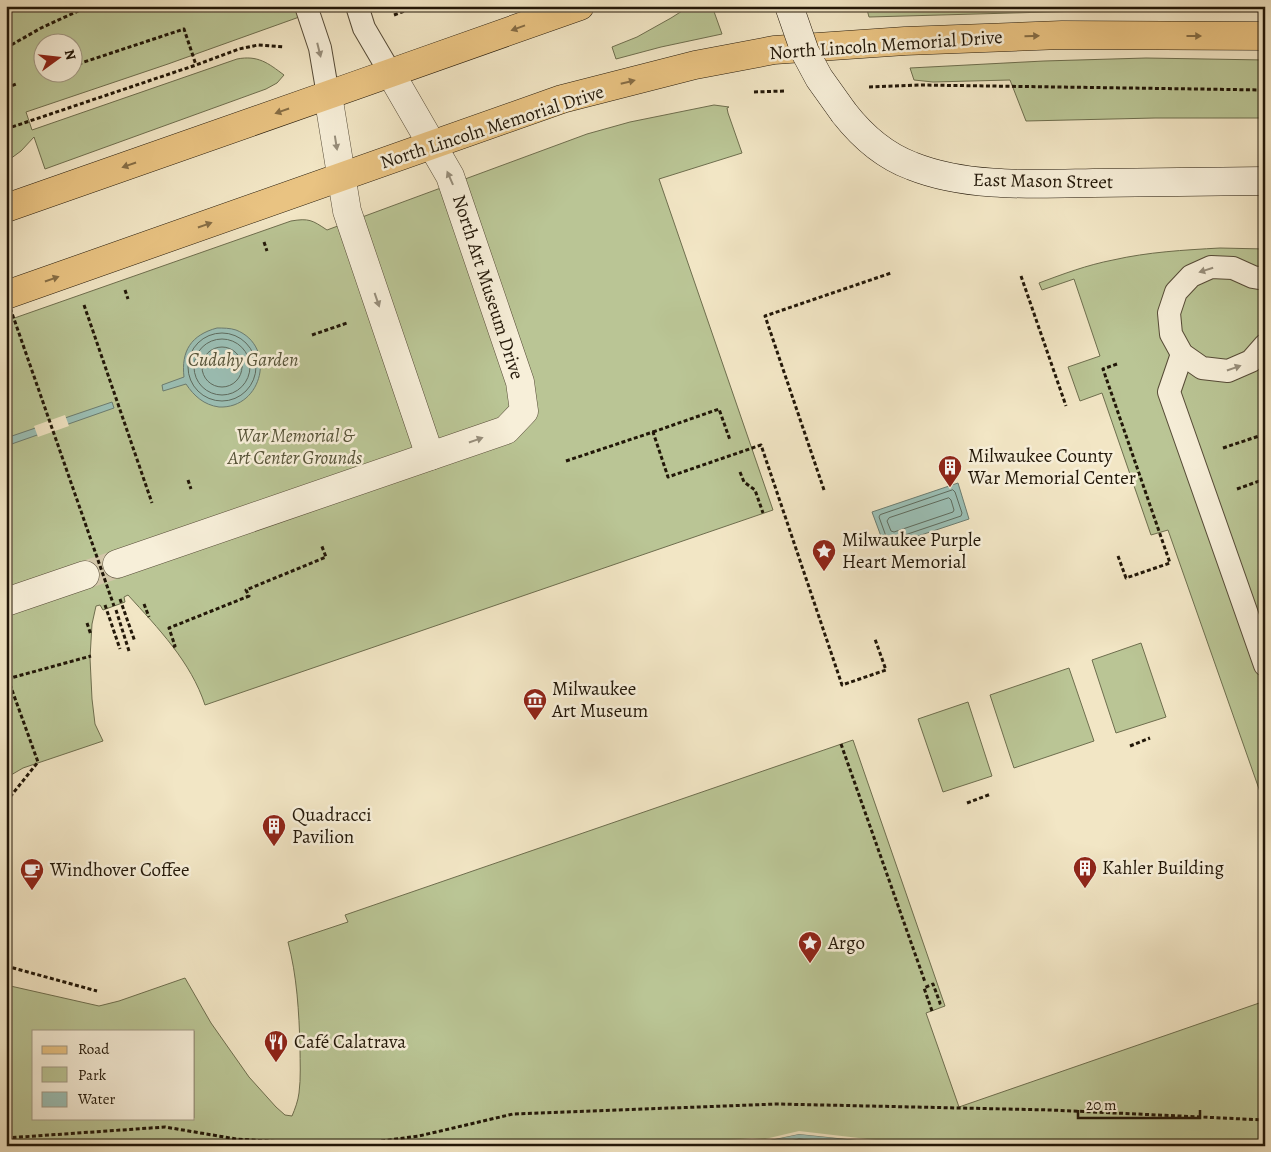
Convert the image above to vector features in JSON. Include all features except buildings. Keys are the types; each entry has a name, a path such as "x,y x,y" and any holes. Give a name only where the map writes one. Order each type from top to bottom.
{"main road":[{"path":"6,208 580,6"},
{"name":"North Lincoln Memorial Drive","path":"6,296 562,99 695,65 774,50 905,41 1062,35 1265,36"}],"street":[{"name":"East Mason Street","path":"789,6 805,52 819,78 852,124 890,155 912,166 942,175 1015,184 1265,181"},
{"name":"North Art Museum Drive","path":"117,564 506,430 524,412 520,382 450,176 391,74"},
{"path":"328,95 347,211 430,456"},
{"path":"6,602 85,575"}],"lane":[{"path":"306,6 320,48 328,95"},
{"path":"358,6 364,28 391,74"},
{"path":"1261,283 1233,268 1211,267 1191,276 1176,292 1168,313 1171,334 1182,354 1202,368 1228,371 1251,361 1265,345"},
{"path":"1182,354 1169,392 1265,665"}],"path":[{"path":"6,48 41,28 89,6"},
{"path":"406,10 410,6"},
{"path":"82,63 184,30 196,65"},
{"path":"6,128 239,49 258,45 289,47"},
{"path":"6,88 16,84"},
{"path":"864,88 922,85 1265,90"},
{"path":"748,92 787,91"},
{"path":"264,241 267,251"},
{"path":"824,490 765,316 891,273"},
{"path":"1021,276 1066,406"},
{"path":"125,290 128,299"},
{"path":"6,296 114,606"},
{"path":"84,304 152,503"},
{"path":"312,335 353,321"},
{"path":"1118,364 1103,369 1170,562 1126,578 1118,556"},
{"path":"566,461 719,409 730,440"},
{"path":"327,432 330,441"},
{"path":"653,432 668,477 761,445 842,684 886,670 875,639"},
{"path":"1193,459 1265,434"},
{"path":"740,472 744,482 755,490 763,513"},
{"path":"188,480 191,489"},
{"path":"174,647 169,628 248,596 246,590 326,557 321,544"},
{"path":"118,592 136,642"},
{"path":"102,597 120,649"},
{"path":"144,604 149,617"},
{"path":"116,610 129,651"},
{"path":"87,622 91,635"},
{"path":"6,802 38,762 7,679 91,656"},
{"path":"1130,746 1150,738"},
{"path":"842,744 925,982"},
{"path":"967,803 991,794"},
{"path":"6,966 97,991"},
{"path":"932,1011 924,988 933,984 940,1003 937,1004"},
{"path":"6,1138 165,1127 236,1139 329,1145 419,1136 513,1114 777,1104 971,1106 1265,1120"}],"green space":[{"path":"6,6 330,6 26,112 32,130 244,58 262,61 284,75 277,83 266,89 45,169 34,137 21,151 6,162"},
{"path":"690,6 712,6 722,34 616,59 612,47 637,37"},
{"path":"866,6 1265,6 1265,9 1190,8 869,17"},
{"path":"1146,58 1265,60 1265,118 1026,121 1010,80 933,82 914,80 910,68 1044,61"},
{"name":"War Memorial & Art Center Grounds","path":"714,105 729,107 727,108 728,113 742,153 659,179 773,510 205,705 191,674 173,646 128,595 124,597 125,602 103,610 100,605 96,606 92,624 90,658 92,699 95,724 103,741 23,768 6,780 6,321 291,221 310,221 327,230 587,134 630,122"},
{"path":"1220,248 1265,249 1265,806 1168,530 1151,535 1102,393 1080,401 1068,367 1100,356 1074,279 1042,290 1039,283 1084,267 1126,257"},
{"path":"1141,643 1166,717 1116,733 1092,660"},
{"path":"1069,668 1094,741 1014,768 990,695"},
{"path":"968,702 992,776 943,792 918,719"},
{"path":"853,740 945,1006 926,1013 959,1107 1265,1001 1265,1146 1123,1146 1059,1142 1056,1146 1030,1146 1027,1143 752,1140 693,1146 645,1146 629,1142 589,1146 6,1146 6,985 99,1006 185,978 211,1023 249,1077 276,1107 285,1115 292,1116 299,1093 300,1047 297,994 288,942 348,922 345,915"}],"water":[{"path":"217,328 236,330 249,338 257,349 260,362 255,388 246,398 234,405 219,407 200,399 186,384 163,391 162,385 184,377 184,359 194,340 200,335"},
{"path":"112,402 114,408 6,446 6,438"},
{"path":"958,483 969,519 885,547 872,512"},
{"path":"799,1134 876,1142 1027,1143 1030,1146 693,1146 752,1140 765,1141"}],"pier":[{"path":"65,415 69,426 38,437 34,426"},
{"path":"799,1131 876,1140 1027,1141 1033,1146 1027,1143 876,1142 799,1134 765,1141 752,1140 691,1146 693,1143 752,1138 765,1139"}],"tunnel":[{"path":"85,575 117,564"}],"place":[{"name":"Milwaukee County War Memorial Center","path":"950,488"},
{"name":"Milwaukee Purple Heart Memorial","path":"824,572"},
{"name":"Milwaukee Art Museum","path":"535,721"},
{"name":"Quadracci Pavilion","path":"274,847"},
{"name":"Kahler Building","path":"1085,889"},
{"name":"Windhover Coffee","path":"32,891"},
{"name":"Argo","path":"810,964"},
{"name":"Café Calatrava","path":"276,1063"}],"park label":[{"name":"Cudahy Garden","path":"243,360"}]}
